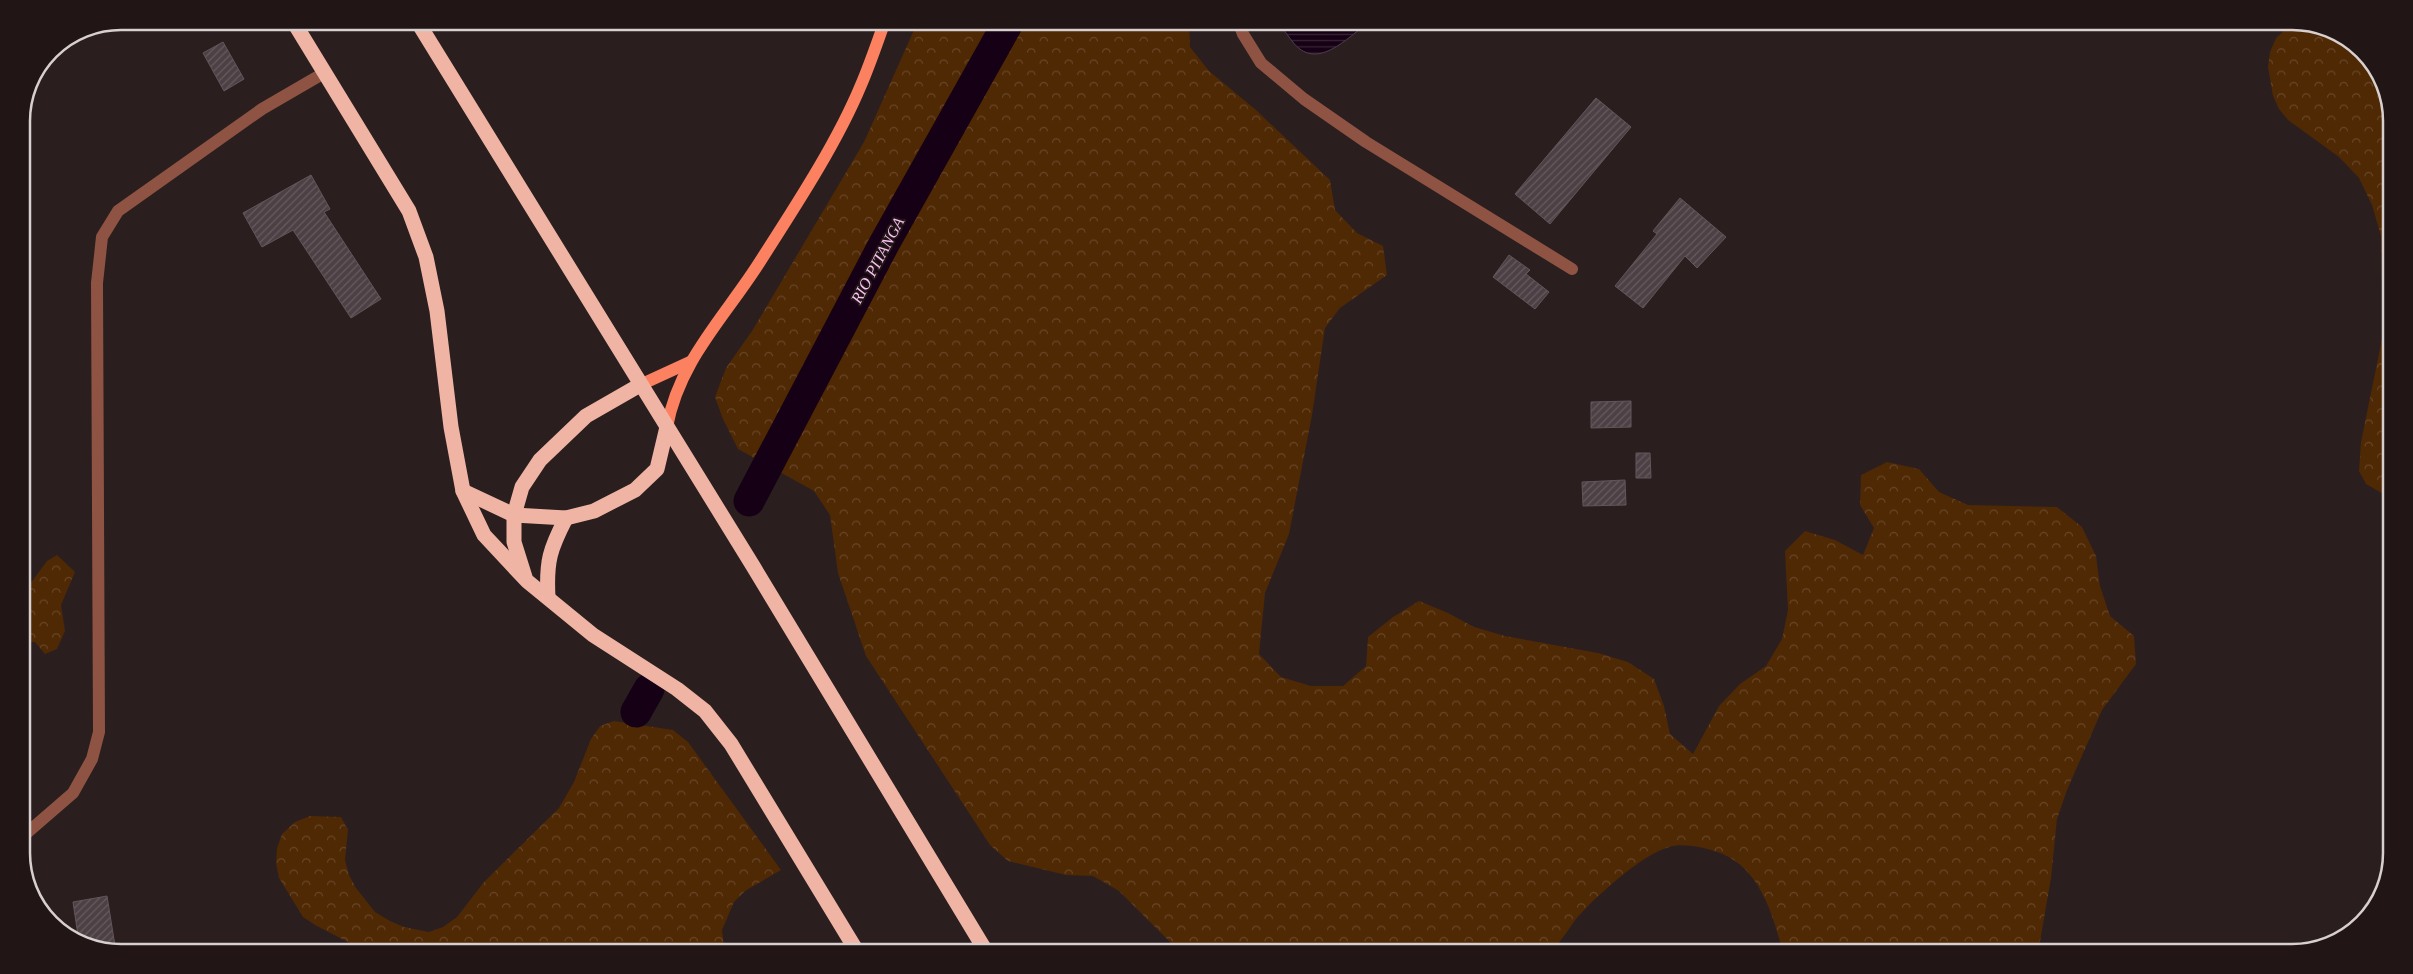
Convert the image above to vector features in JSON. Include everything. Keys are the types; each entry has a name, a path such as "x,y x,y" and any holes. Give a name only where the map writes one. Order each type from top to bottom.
{"highway":[{"path":"298,30 409,211 426,256 437,311 451,426 463,491 484,535 527,581 593,635 677,689 705,711 732,744 853,944"},
{"path":"423,30 753,566 982,944"},
{"path":"527,581 514,542 514,515 522,486 540,460 586,416 640,385"},
{"path":"463,491 514,515 566,518 594,511 635,490 657,469 667,427"},
{"path":"548,597 546,570 552,545 566,518"}],"main road":[{"path":"667,427 675,394 690,362 760,262 826,153 860,87 882,30"},
{"path":"640,385 690,362"}],"street":[{"path":"1241,30 1261,63 1304,99 1366,142 1572,269"},
{"path":"30,831 73,793 92,759 98,732 97,293 102,237 118,211 262,109 324,73"}],"green space":[{"path":"914,30 1189,30 1190,47 1209,71 1256,110 1330,180 1335,210 1357,233 1383,246 1387,275 1340,308 1325,328 1312,415 1289,534 1265,593 1259,654 1281,677 1311,686 1343,686 1366,666 1368,637 1393,617 1419,601 1448,613 1474,627 1505,636 1598,653 1628,662 1654,679 1664,706 1670,734 1693,754 1719,706 1740,684 1766,666 1782,639 1788,610 1785,551 1805,531 1835,540 1863,555 1874,528 1860,505 1861,475 1887,462 1919,469 1939,492 1968,505 2057,507 2082,527 2096,556 2100,586 2110,616 2134,636 2136,664 2102,710 2067,790 2057,819 2051,878 2040,944 1780,944 1768,906 1753,878 1729,857 1714,851 1686,845 1669,847 1658,851 1632,867 1576,919 1558,944 1172,944 1119,891 1093,876 1066,875 1008,861 990,845 866,656 838,573 830,515 814,491 738,449 723,419 715,397 726,368 752,331 864,142"},
{"path":"2285,30 2304,31 2327,37 2337,42 2356,57 2371,76 2376,86 2383,115 2383,334 2381,236 2372,205 2359,178 2339,157 2288,120 2279,109 2273,96 2268,67 2270,52 2276,38"},
{"path":"2383,334 2383,494 2366,484 2359,471 2361,442"},
{"path":"57,555 75,572 61,605 65,631 57,649 45,654 35,642 30,642 30,584 47,561"},
{"path":"614,721 673,730 688,742 781,870 745,891 734,902 722,930 724,944 352,944 303,917 279,878 276,863 277,848 282,834 295,822 310,816 341,817 348,830 345,860 349,875 356,888 375,912 404,927 429,932 443,927 457,917 484,882 559,808 574,782 591,739 600,726"}],"shaded area":[{"path":"1284,30 1359,30 1342,43 1321,53 1311,54 1301,50"}],"building":[{"path":"223,42 244,79 224,91 203,53"},
{"path":"1596,98 1631,127 1550,224 1515,194"},
{"path":"311,175 330,209 324,212 381,299 351,318 293,230 262,247 243,213"},
{"path":"1680,198 1726,237 1697,268 1685,256 1643,308 1615,286 1657,234 1653,231"},
{"path":"1509,255 1530,270 1526,274 1549,292 1535,309 1493,277"},
{"path":"1631,401 1631,427 1591,428 1591,402"},
{"path":"1636,453 1650,453 1651,478 1636,478"},
{"path":"1625,480 1626,505 1583,506 1582,482"},
{"path":"107,896 115,944 92,939 78,933 73,902"}],"waterway":[{"name":"RIO PITANGA","path":"749,501 884,244 1004,30"},
{"name":"RIO PITANGA","path":"636,712 649,689"}]}
